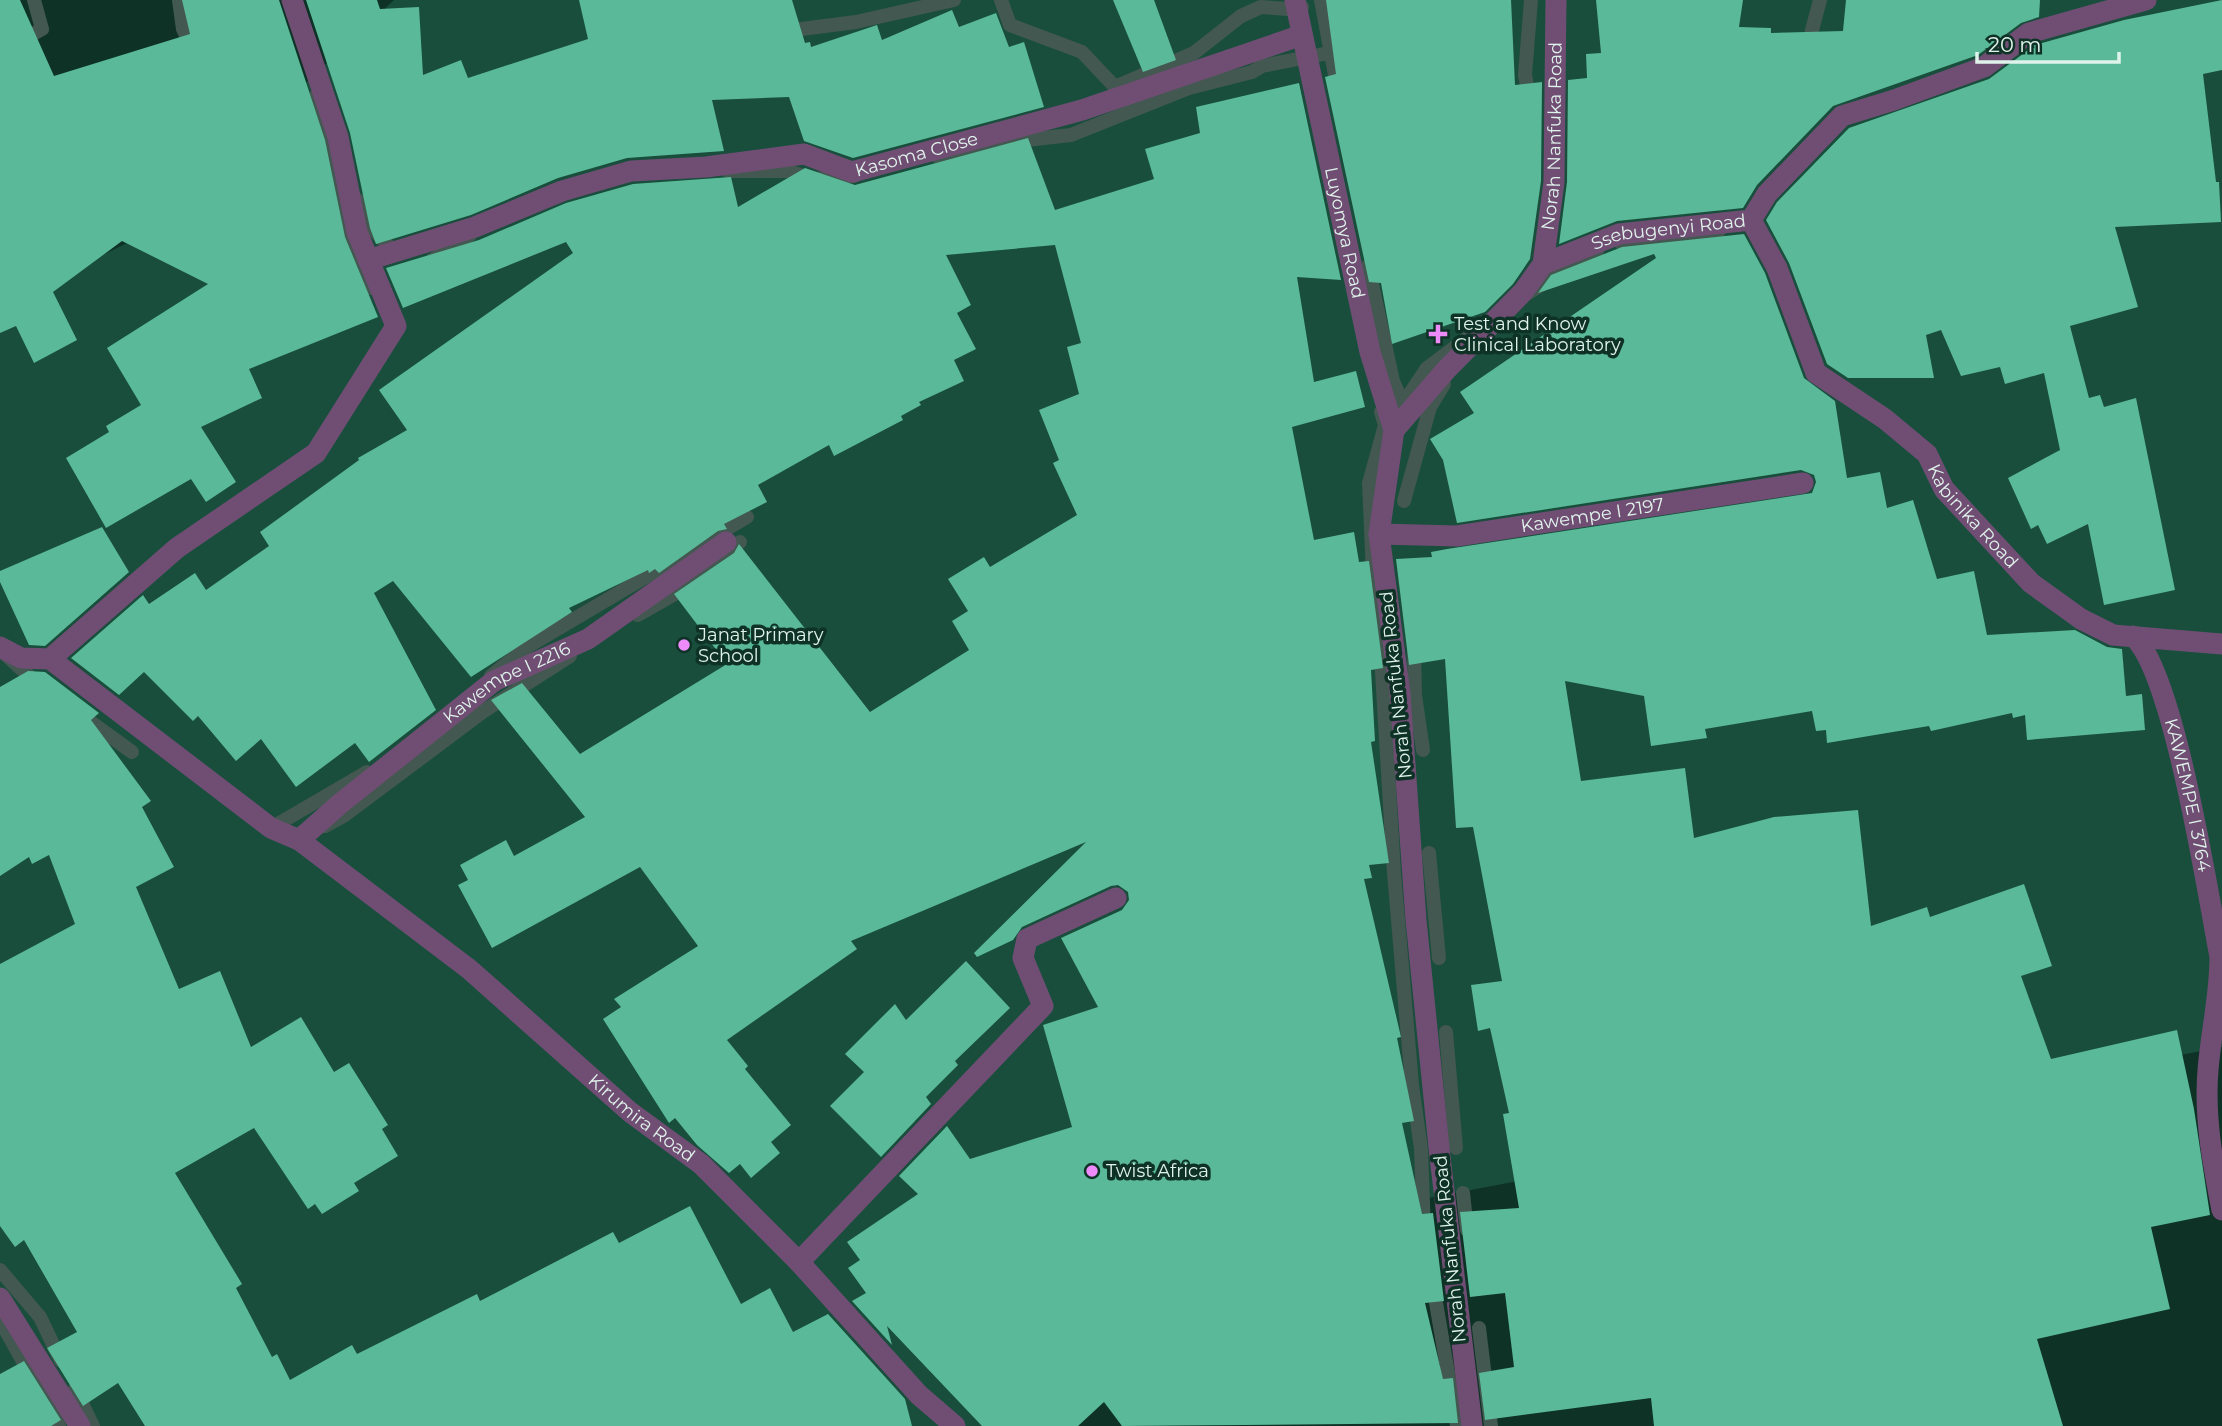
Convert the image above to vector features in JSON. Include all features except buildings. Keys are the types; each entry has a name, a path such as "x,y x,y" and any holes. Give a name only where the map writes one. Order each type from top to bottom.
{"street":[{"path":"0,646 21,658 50,659 177,548 316,453 396,326 357,232 338,137 292,0"},
{"name":"Luyomya Road","path":"1295,0 1370,352 1394,430"},
{"name":"Norah Nanfuka Road","path":"1472,1426 1463,1371 1416,920 1400,694 1380,534 1394,430 1446,370 1523,292 1543,264 1554,182 1556,0"},
{"name":"Ssebugenyi Road","path":"1543,264 1619,234 1751,220 1767,194 1842,116 1984,67 2029,33 2146,0"},
{"name":"Kasoma Close","path":"368,260 475,227 562,191 631,171 706,167 804,154 852,172 1082,110 1302,35"},
{"name":"Kabinika Road","path":"1751,220 1777,268 1816,373 1885,419 1927,454 1944,489 2031,583 2081,619 2113,635 2222,644"},
{"name":"Kawempe I 2197","path":"1380,534 1457,536 1803,483"},
{"name":"Kawempe I 2216","path":"299,840 341,803 494,681 588,639 726,542"},
{"name":"KAWEMPE I 3764","path":"2133,636 2139,641 2158,678 2183,768 2220,957 2220,988 2208,1069 2207,1112 2222,1210"},
{"name":"Kirumira Road","path":"50,659 271,828 299,840 468,969 630,1112 701,1164 799,1262 919,1395 955,1426"},
{"path":"799,1262 1042,1006 1023,958 1027,939 1116,898"},
{"path":"0,1298 80,1426"}],"green space":[{"path":"394,0 2222,0 2222,1047 1371,1209 994,1426 0,1426 0,304 144,235"}],"waterway":[{"path":"0,53 42,29 34,0"},
{"path":"179,0 183,29 194,52"},
{"path":"784,35 786,31 856,22 954,0"},
{"path":"1001,0 1010,25 1082,52 1115,87 1194,53 1241,16 1261,7 1301,10 1302,7"},
{"path":"1321,0 1338,91"},
{"path":"1530,101 1525,75 1531,0"},
{"path":"1807,49 1820,0"},
{"path":"938,157 983,153 1017,141 1071,135 1189,88 1252,72 1262,66 1329,53"},
{"path":"315,97 349,246 370,288"},
{"path":"728,171 787,171 814,179 854,176"},
{"path":"358,200 371,227 392,250 402,247"},
{"path":"1621,243 1693,238 1719,231"},
{"path":"432,260 470,235"},
{"path":"1528,293 1597,251"},
{"path":"1368,266 1393,381 1403,404"},
{"path":"1403,404 1427,368 1467,338"},
{"path":"1404,501 1430,407 1444,384"},
{"path":"1381,412 1385,425 1369,483 1373,574 1381,655 1394,873 1412,1085 1421,1149 1424,1230"},
{"path":"491,676 527,647 747,517"},
{"path":"638,615 701,579 740,542"},
{"path":"1414,646 1415,695 1423,750"},
{"path":"5,654 39,685"},
{"path":"325,826 345,815 484,711 570,656"},
{"path":"81,715 132,752"},
{"path":"271,828 367,772"},
{"path":"1429,853 1439,958"},
{"path":"1446,1032 1456,1148"},
{"path":"1463,1193 1467,1230"},
{"path":"0,1270 40,1317 61,1361"},
{"path":"1433,1285 1457,1426"},
{"path":"0,1320 59,1426"},
{"path":"1479,1328 1491,1426"},
{"path":"75,1389 93,1426"}],"place":[{"name":"Test and Know Clinical Laboratory","path":"1438,334"},
{"name":"Janat Primary School","path":"684,645"},
{"name":"Twist Africa","path":"1092,1171"}]}
